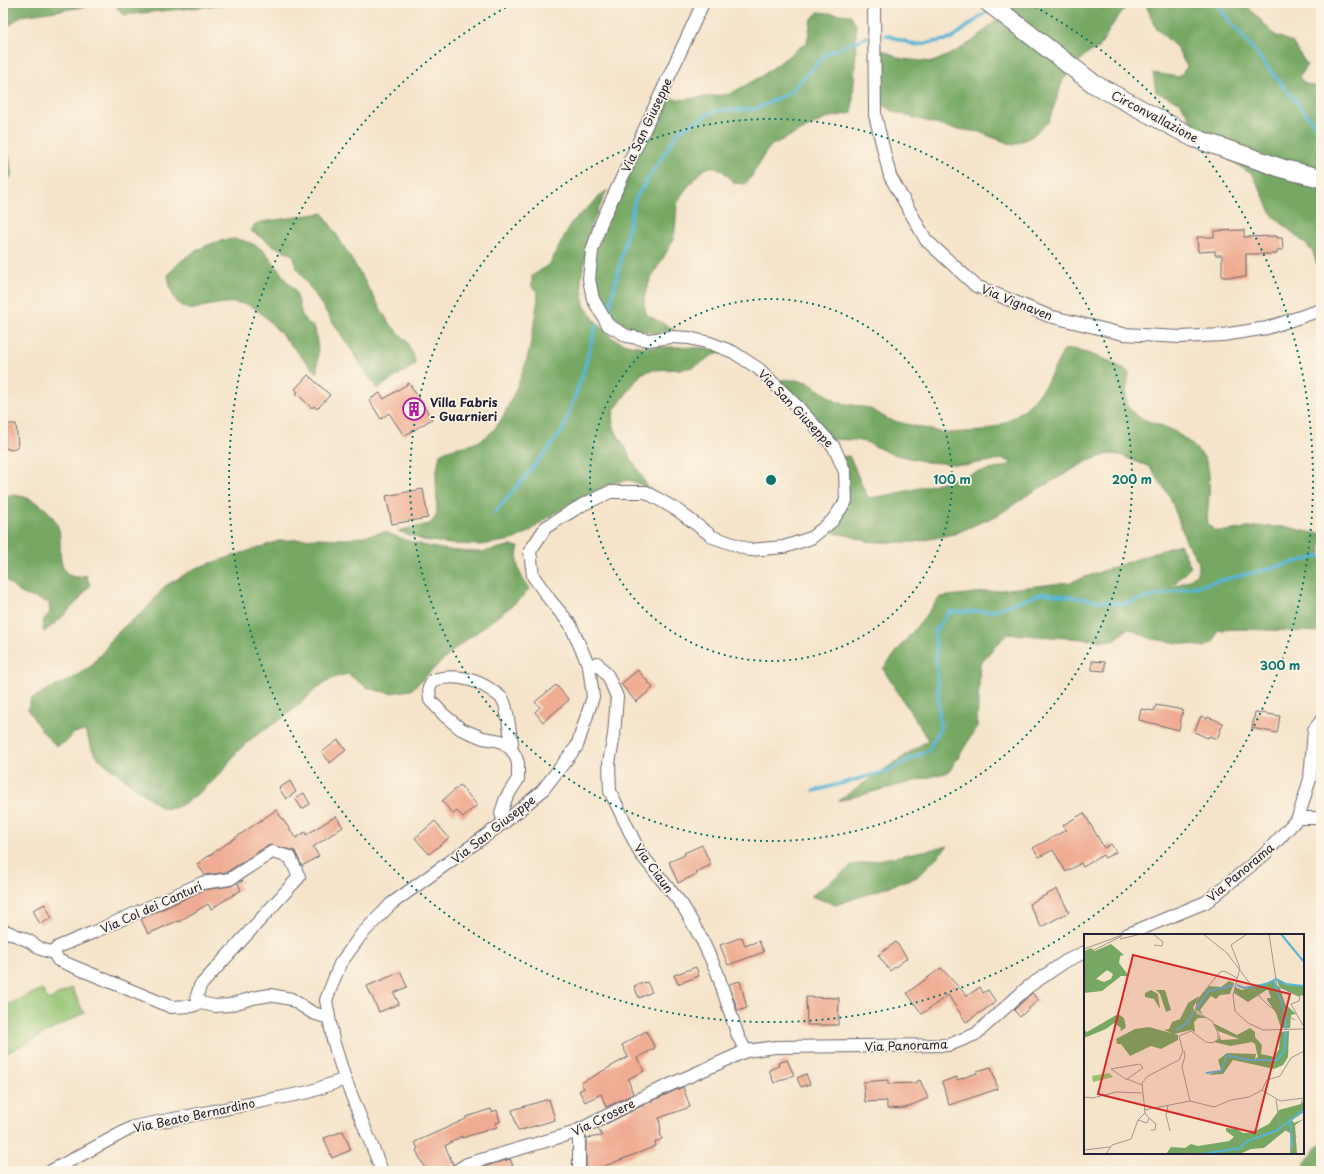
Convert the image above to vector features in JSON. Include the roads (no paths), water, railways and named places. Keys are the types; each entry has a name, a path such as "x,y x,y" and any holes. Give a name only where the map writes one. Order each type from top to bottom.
{"highway":[{"name":"Circonvallazione","path":"989,3 1094,84 1194,138 1284,169 1321,178"}],"street":[{"name":"Via San Giuseppe","path":"382,1171 346,1079 333,1040 326,1000 340,964 361,935 391,904 504,823 542,791 577,746 593,697 589,666 570,624 533,576 530,551 546,527 582,505 610,492 646,492 677,510 713,537 750,550 784,547 811,538 832,521 846,501 845,472 834,447 798,407 759,369 733,352 710,343 689,338 671,337 648,340 627,336 608,325 593,299 589,279 592,251 601,222 703,3"},
{"name":"Via Vignaven","path":"874,3 875,115 890,176 926,240 976,286 1049,316 1123,334 1180,337 1223,335 1267,328 1321,310"},
{"name":"Via Ciaun","path":"589,666 597,663 608,676 616,697 614,735 609,763 610,791 640,853 682,906 703,942 717,972 738,1036 746,1051"},
{"path":"504,823 501,813 506,798 518,779 518,763 515,755 511,749 501,741 483,738 461,729 444,715 430,700 429,688 433,680 442,677 455,677 481,683 495,693 504,701 512,742 511,749"},
{"name":"Via Panorama","path":"1128,934 1206,902 1265,854 1298,818 1310,779 1314,730 1321,722"},
{"path":"1298,818 1321,818"},
{"name":"Via Col dei Canturi","path":"54,953 58,947 202,883 230,879 272,852 290,857 298,878 200,986 197,996 200,1003"},
{"path":"3,930 29,941 41,950 54,953 58,960 171,1007 192,1006 200,1003 215,1006 229,1005 270,995 291,999 313,1013 329,1018"},
{"name":"Via Panorama","path":"746,1051 776,1047 949,1045 976,1034 1028,987 1066,961 1084,952"},
{"name":"Via Crosere","path":"456,1171 466,1164 572,1133 646,1096 746,1051"},
{"name":"Via Beato Bernardino","path":"51,1171 133,1127 309,1092 346,1079"},
{"path":"579,1130 579,1171"}],"waterway":[{"path":"1215,3 1316,126 1321,142"},
{"path":"886,35 916,45 951,39 989,10"},
{"path":"609,310 635,199 679,131 714,111 756,109 790,92 826,54 867,37"},
{"path":"495,513 562,432 582,377 596,325"},
{"path":"814,791 887,771 929,750 940,728 935,632 949,612 992,611 1043,593 1123,604 1321,556"}],"place":[{"name":"Villa Fabris - Guarnieri","path":"414,409"}]}
